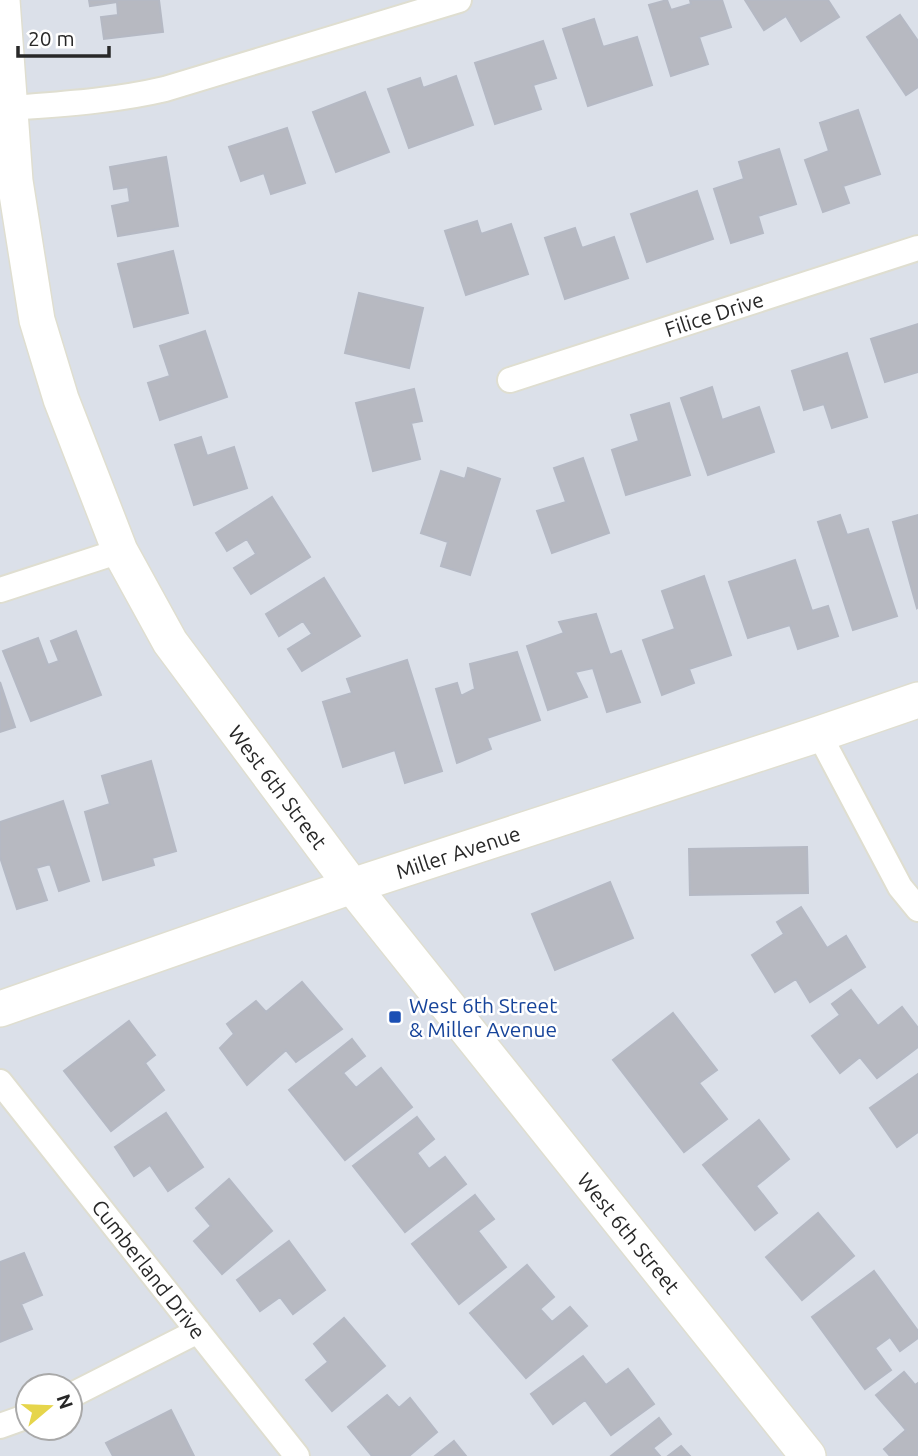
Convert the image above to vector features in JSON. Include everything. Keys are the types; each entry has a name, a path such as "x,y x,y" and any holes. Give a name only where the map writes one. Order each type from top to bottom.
{"street":[{"name":"West 6th Street","path":"2,0 15,181 37,320 61,399 120,551 170,642 352,886 808,1456"},
{"path":"11,108 100,101 143,94 443,2"},
{"name":"Filice Drive","path":"510,380 918,248"},
{"path":"0,590 120,551"},
{"name":"Miller Avenue","path":"0,1009 352,886 918,700"},
{"path":"819,734 900,887 918,909"},
{"name":"Cumberland Drive","path":"0,1082 297,1456"},
{"path":"84,1389 198,1331"}],"building":[{"path":"89,0 159,0 163,32 104,39 101,17 118,15 117,2 90,6"},
{"path":"667,0 671,10 691,4 690,0 722,0 731,27 699,37 708,64 671,76 649,5"},
{"path":"745,0 828,0 839,17 801,41 786,16 764,30"},
{"path":"900,15 918,41 918,87 906,95 867,37"},
{"path":"594,19 603,47 637,37 652,85 588,106 563,29"},
{"path":"543,41 556,78 533,85 541,109 495,124 475,63"},
{"path":"456,76 473,125 409,148 388,89 420,78 423,88"},
{"path":"365,92 389,152 336,172 313,112"},
{"path":"858,110 880,174 843,186 849,203 823,212 805,160 829,151 820,123"},
{"path":"287,128 305,183 271,194 264,173 241,181 229,147"},
{"path":"779,149 796,204 758,216 763,233 731,243 714,189 744,179 739,162"},
{"path":"166,157 178,226 118,236 112,206 130,202 128,187 114,189 110,167"},
{"path":"697,191 713,239 647,262 631,214"},
{"path":"477,221 481,234 511,224 528,274 466,295 445,231"},
{"path":"575,228 582,248 614,237 628,278 565,299 545,238"},
{"path":"173,251 188,313 134,327 118,264"},
{"path":"359,293 423,308 409,368 345,353"},
{"path":"918,324 918,372 885,382 871,339"},
{"path":"205,331 227,397 160,420 148,383 170,376 160,346"},
{"path":"847,353 867,417 832,428 824,404 804,410 792,371"},
{"path":"712,387 722,420 759,407 774,452 708,475 681,398"},
{"path":"414,389 422,421 411,423 420,459 373,471 356,403"},
{"path":"669,403 690,475 626,495 612,450 639,441 631,415"},
{"path":"201,437 207,456 234,447 247,488 194,505 175,445"},
{"path":"583,458 609,533 552,553 537,511 566,502 554,468"},
{"path":"468,468 500,479 470,575 441,566 448,542 421,533 441,471 465,479"},
{"path":"272,497 310,557 251,594 234,568 256,554 247,539 227,551 216,533"},
{"path":"840,515 847,535 868,529 897,616 853,630 818,522"},
{"path":"918,515 918,607 917,608 893,522"},
{"path":"795,560 812,611 828,606 838,636 798,649 790,625 748,638 729,582"},
{"path":"704,576 731,655 689,669 694,683 662,695 643,640 675,629 662,591"},
{"path":"324,578 360,636 302,671 288,649 312,634 303,621 279,636 266,614"},
{"path":"596,614 610,655 621,651 640,702 607,712 593,668 575,672 587,697 548,710 527,646 564,633 559,622"},
{"path":"76,631 101,695 31,721 3,651 38,638 48,665 59,661 51,641"},
{"path":"517,652 540,720 487,738 491,749 457,763 436,689 457,683 461,696 475,689 470,664"},
{"path":"407,660 442,771 405,783 395,750 343,767 323,702 352,693 347,679"},
{"path":"0,682 15,727 0,732"},
{"path":"151,761 176,851 152,858 154,865 103,880 85,812 110,804 102,776"},
{"path":"63,801 89,881 59,891 50,864 36,868 47,900 17,909 0,857 0,822"},
{"path":"807,847 808,893 690,895 689,849"},
{"path":"610,882 633,938 555,970 532,914"},
{"path":"801,907 827,948 846,936 865,967 810,1002 796,979 775,992 752,955 784,934 777,922"},
{"path":"302,982 342,1029 296,1062 286,1050 247,1085 220,1048 234,1034 227,1024 256,1001 266,1012"},
{"path":"851,990 878,1026 902,1007 918,1028 918,1047 877,1078 860,1057 840,1073 812,1036 840,1015 832,1004"},
{"path":"673,1013 717,1070 699,1083 727,1119 684,1152 613,1060"},
{"path":"129,1021 155,1055 145,1063 164,1090 111,1131 64,1071"},
{"path":"352,1039 365,1056 343,1073 356,1088 381,1068 412,1107 345,1160 289,1090"},
{"path":"918,1074 918,1132 897,1147 870,1108"},
{"path":"166,1113 203,1167 168,1191 150,1165 134,1176 115,1147"},
{"path":"417,1117 434,1139 417,1153 429,1169 445,1157 466,1184 405,1232 353,1166"},
{"path":"759,1120 789,1159 756,1186 777,1213 755,1230 703,1165"},
{"path":"229,1179 272,1231 222,1274 194,1241 211,1226 196,1208"},
{"path":"475,1195 494,1219 478,1231 506,1267 459,1304 412,1244"},
{"path":"818,1213 854,1256 802,1300 766,1257"},
{"path":"289,1241 325,1290 293,1314 280,1297 260,1311 237,1280"},
{"path":"24,1253 42,1295 21,1304 32,1329 0,1342 0,1262"},
{"path":"527,1265 554,1297 540,1309 552,1322 570,1307 587,1326 526,1378 470,1313"},
{"path":"874,1271 918,1331 918,1338 900,1351 890,1337 875,1348 891,1370 865,1389 812,1317"},
{"path":"344,1318 385,1366 332,1411 306,1380 328,1362 314,1344"},
{"path":"583,1356 606,1385 628,1369 654,1404 611,1435 585,1400 553,1424 531,1394"},
{"path":"904,1372 915,1385 918,1383 918,1456 890,1456 884,1449 906,1430 876,1395"},
{"path":"387,1395 399,1408 410,1398 437,1432 409,1456 372,1456 348,1427"},
{"path":"171,1410 194,1456 113,1456 106,1443"},
{"path":"659,1418 671,1434 653,1448 660,1456 611,1456"},
{"path":"454,1441 466,1456 435,1456"},
{"path":"681,1446 690,1456 668,1456"}],"place":[{"name":"West 6th Street & Miller Avenue","path":"395,1017"}]}
